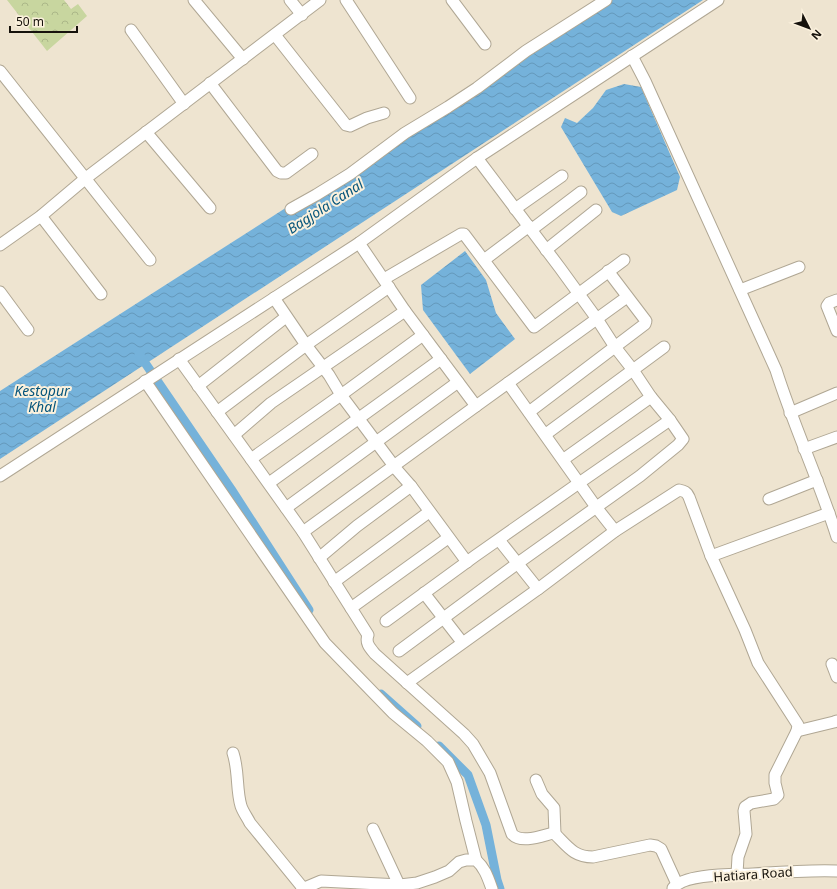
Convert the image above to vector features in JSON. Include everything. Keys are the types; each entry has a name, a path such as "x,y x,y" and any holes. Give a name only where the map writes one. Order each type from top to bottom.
{"street":[{"path":"194,0 243,59"},
{"path":"290,0 302,15"},
{"path":"0,245 41,216 86,178 320,0"},
{"path":"346,0 410,98"},
{"path":"452,0 485,44"},
{"path":"291,208 316,195 350,174 405,133 477,88 526,52 606,0"},
{"path":"0,476 359,243 477,158 718,0"},
{"path":"131,30 184,104"},
{"path":"275,35 346,125 350,126 363,119 384,112"},
{"path":"632,56 645,81 776,370 790,413 836,532"},
{"path":"0,71 150,260"},
{"path":"210,83 277,171 286,173 312,154"},
{"path":"146,132 210,208"},
{"path":"399,651 518,563 640,476 682,441 682,436 651,397 597,319 477,158"},
{"path":"515,210 562,176"},
{"path":"484,260 581,192"},
{"path":"546,250 596,210"},
{"path":"41,216 101,294"},
{"path":"218,412 387,283 461,234 466,236 534,327 579,295 624,260"},
{"path":"359,243 405,311 476,406"},
{"path":"740,290 799,266"},
{"path":"529,412 644,326 646,322 608,272"},
{"path":"0,292 28,330"},
{"path":"303,532 627,297"},
{"path":"274,298 286,317 329,375 341,395 467,562"},
{"path":"837,300 829,303 827,306 837,331"},
{"path":"234,434 271,403 405,311"},
{"path":"198,386 286,317"},
{"path":"251,458 423,335"},
{"path":"546,434 664,347"},
{"path":"179,359 303,532 368,635 367,639 369,647 464,734 479,753 490,773 514,837 535,838 553,833 555,834"},
{"path":"269,483 441,359"},
{"path":"148,380 325,643 393,713 427,741 448,762 457,782 476,860"},
{"path":"286,508 458,382"},
{"path":"508,382 564,459 596,507 615,531"},
{"path":"790,413 837,393"},
{"path":"564,459 651,397"},
{"path":"386,621 580,482 670,420"},
{"path":"804,449 837,438"},
{"path":"769,499 817,480"},
{"path":"319,558 357,526 411,486"},
{"path":"407,683 462,642 538,589 615,531 678,490 687,493 710,556 745,630 758,663 798,725 797,731 775,775 777,797 774,799 751,803 745,807 746,834 738,857 737,874"},
{"path":"334,582 429,512"},
{"path":"710,556 829,513"},
{"path":"351,608 448,538"},
{"path":"499,540 538,589"},
{"path":"424,593 462,642"},
{"path":"832,664 837,678"},
{"path":"797,731 837,721"},
{"path":"233,753 238,775 240,799 246,815 302,888 321,885 400,887 435,877 449,870 459,862 476,860 482,864 486,870 492,889"},
{"path":"536,780 542,794 554,808 555,834 574,853 585,857 594,857 650,845 656,846 661,850 675,887"},
{"path":"373,829 400,887"},
{"name":"Hatiara Road","path":"675,887 688,880 713,875 837,870"}],"green space":[{"path":"7,0 64,0 71,9 78,4 87,16 47,51"}],"water":[{"name":"Kestopur Khal","path":"610,0 703,0 0,459 0,391"},
{"path":"624,84 641,87 680,177 677,190 621,216 612,212 561,127 565,118 577,123 593,108 606,90"},
{"path":"465,251 486,280 496,313 515,339 470,374 423,310 421,285"}],"waterway":[{"path":"139,354 231,489 309,610"},
{"path":"381,694 417,726"},
{"path":"439,746 468,775 486,825 500,889"}],"water label":[{"name":"Bagjola Canal","path":"325,206"}]}
